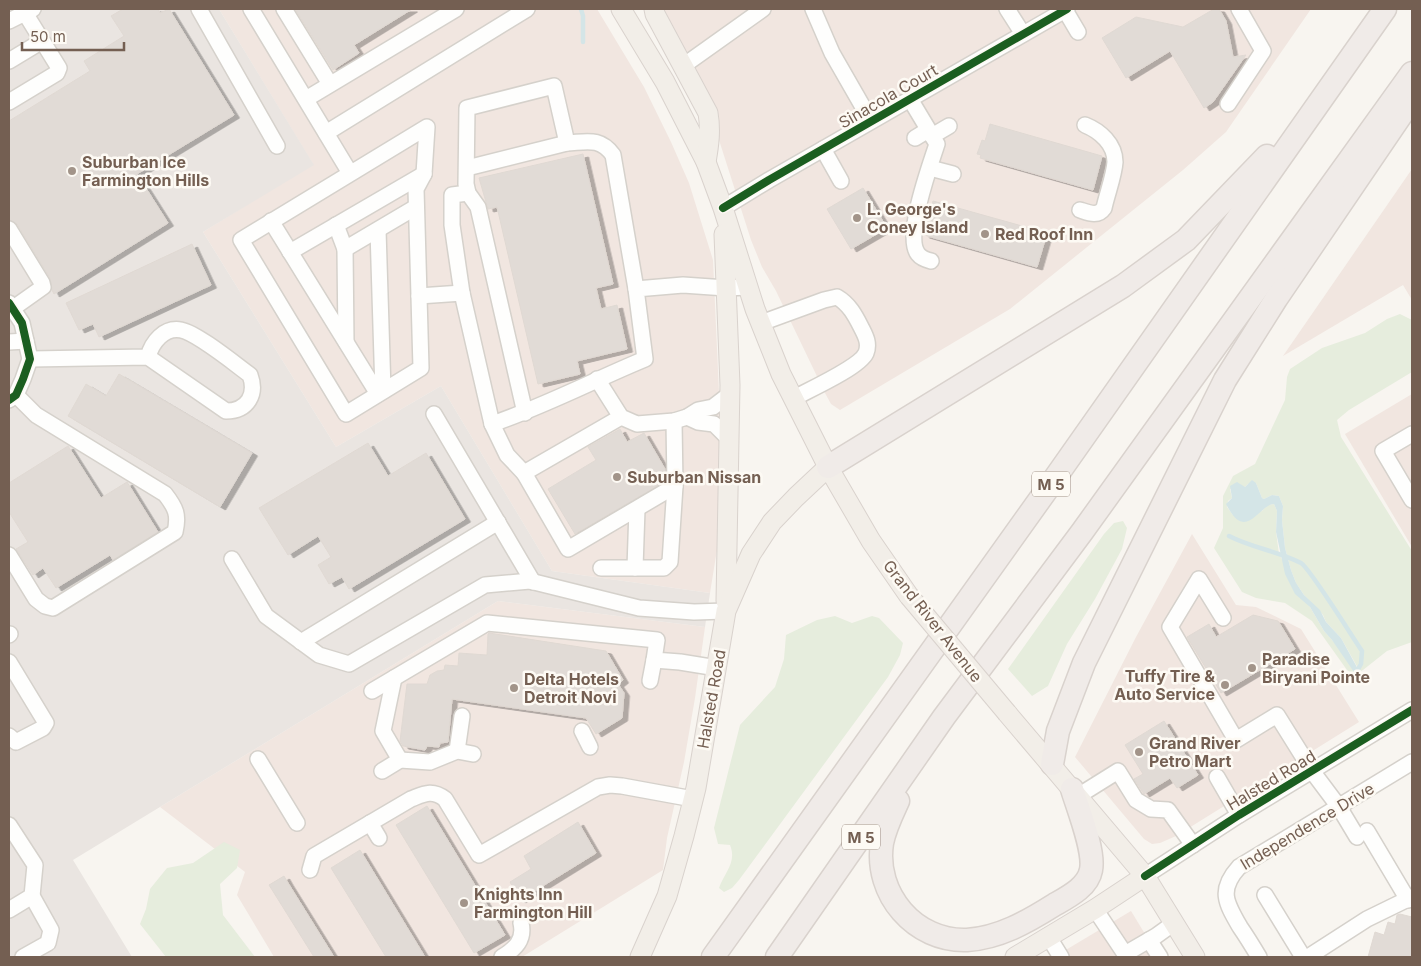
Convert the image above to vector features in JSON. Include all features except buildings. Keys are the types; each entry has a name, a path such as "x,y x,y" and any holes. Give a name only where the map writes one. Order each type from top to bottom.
{"highway":[{"path":"828,467 1115,291 1186,240 1273,149 1380,9"},
{"name":"M 5","path":"713,957 1048,488 1385,9"},
{"name":"M 5","path":"777,957 944,717 1082,532 1412,73"},
{"path":"1052,764 1058,731 1084,663 1224,380 1276,298 1412,99"},
{"path":"944,717 898,801 887,826 882,849 882,870 889,892 903,913 926,931 952,939 981,938 999,934 1017,927 1083,886 1091,870 1091,853 1075,793"}],"main road":[{"name":"Grand River Avenue","path":"621,9 669,89 706,162 748,287 781,374 828,467 871,541 909,596 1145,876 1195,957"},
{"name":"Grand River Avenue","path":"654,9 708,113 710,132 706,162"},
{"path":"723,208 730,394 726,612"},
{"name":"Halsted Road","path":"640,957 667,896 693,799 726,612 751,554 772,522 828,467"},
{"name":"Halsted Road","path":"1015,957 1095,909 1145,876"}],"street":[{"path":"199,9 277,146"},
{"path":"251,9 350,173"},
{"path":"284,9 330,84"},
{"path":"306,99 456,9"},
{"path":"326,133 527,9"},
{"path":"683,66 763,9"},
{"path":"813,9 832,53 871,121"},
{"path":"1007,9 1022,34"},
{"path":"1066,9 1078,32"},
{"name":"Sinacola Court","path":"723,208 1066,9"},
{"path":"1228,104 1262,51 1239,9"},
{"path":"9,20 29,11 42,41 59,68 57,73 9,102"},
{"path":"9,61 42,41"},
{"path":"525,413 478,207 468,192 467,108 554,86 567,143"},
{"path":"910,99 936,144 914,223 914,243 918,254 931,261"},
{"path":"1080,210 1094,214 1101,212 1104,208 1115,161 1110,145 1103,136 1096,129 1085,125"},
{"path":"915,138 948,126"},
{"path":"427,127 424,174 416,189 421,368 346,414 241,240 350,173 427,127"},
{"path":"467,168 567,143 598,142 608,148 613,156 636,288 645,359 596,379 525,413 492,424"},
{"path":"823,149 841,181"},
{"path":"930,168 953,174"},
{"path":"290,252 424,174"},
{"path":"468,192 452,195 452,225 462,293 492,424 507,455 524,473 568,549 675,486"},
{"path":"345,249 416,207"},
{"path":"271,221 346,342 381,393"},
{"path":"336,225 345,249 346,342"},
{"path":"9,230 42,283 43,288 11,306 22,323 30,359 23,380 12,398 36,415 165,494 173,504 178,519 176,532 54,608 46,606 36,599 9,555"},
{"path":"378,230 381,393"},
{"path":"636,288 683,285 726,288 748,287"},
{"path":"419,296 462,293"},
{"path":"761,323 837,297 845,302 856,317 868,341 866,353 857,362 836,376 794,398"},
{"path":"30,359 148,357 226,411 236,411 244,406 251,396 253,385 250,375 191,333 179,330 168,331 157,338 150,348 148,357"},
{"path":"9,342 26,341"},
{"path":"596,379 621,417 638,424 680,419 714,424 729,439"},
{"path":"680,419 698,410 713,407 730,394"},
{"path":"434,414 533,582"},
{"path":"524,473 621,417"},
{"path":"602,568 664,568 670,562 680,419"},
{"path":"1412,434 1383,451 1412,500"},
{"path":"635,568 637,509"},
{"path":"301,642 498,522"},
{"path":"232,559 266,616 320,655 349,664 485,585 533,582 639,608 726,612"},
{"path":"1223,618 1199,579 1170,627 1236,740 1277,715 1312,771 1410,898 1367,919 1308,957"},
{"path":"372,691 486,622 657,640 650,681"},
{"path":"654,660 716,668"},
{"path":"9,662 46,723 43,728 16,742 10,739 9,736"},
{"path":"394,678 379,733 400,760"},
{"name":"Halsted Road","path":"1145,876 1239,815 1412,710"},
{"path":"457,751 462,716"},
{"path":"582,731 590,747"},
{"path":"382,770 400,760 430,762 457,751 472,754"},
{"path":"258,759 297,823"},
{"name":"Independence Drive","path":"1259,957 1226,900 1226,889 1230,877 1239,867 1412,762"},
{"path":"1075,793 1118,771 1136,800 1152,809 1168,810 1193,845"},
{"path":"1216,777 1239,815"},
{"path":"310,870 314,856 410,799 425,794 438,793 445,799 479,856 598,787 622,786 693,799"},
{"path":"370,823 380,838"},
{"path":"9,825 35,865 32,896 52,930 48,943 23,957"},
{"path":"1265,895 1303,957"},
{"path":"9,910 32,896"},
{"path":"1095,909 1123,956 1174,923"},
{"path":"502,957 514,950 520,940 521,923"},
{"path":"1048,936 1061,957"},
{"path":"1149,940 1160,957"}],"shaded area":[{"path":"9,9 219,9 314,165 203,232 336,447 441,386 552,571 710,593 705,627 498,601 73,860 132,957 9,957"},
{"path":"219,9 597,9 644,87 671,142 689,183 713,260 722,459 720,531 710,593 552,571 441,386 336,447 203,232 313,164"},
{"path":"658,9 1311,9 1226,132 1183,170 1010,309 840,410 831,404 825,393 776,291 762,267 751,240 711,115"},
{"path":"1412,169 1412,300 1403,285 1283,356"},
{"path":"1412,394 1412,547 1345,434"},
{"path":"1252,480 1256,483 1262,498 1264,499 1272,495 1279,496 1283,506 1282,520 1285,548 1296,583 1341,638 1359,671 1354,672 1324,631 1310,607 1295,594 1285,574 1276,532 1277,511 1274,504 1268,506 1246,522 1240,521 1233,516 1226,504 1232,498 1230,486 1237,482 1245,487"},
{"path":"1192,534 1236,605 1256,607 1301,629 1359,722 1176,836 1160,843 1152,844 1144,839 1075,757 1136,637"},
{"path":"498,601 705,627 684,762 667,838 663,870 522,957 274,957 237,895 245,872 160,807"},
{"path":"1131,911 1159,957 1054,957"}],"green space":[{"path":"1400,314 1412,320 1412,372 1349,410 1337,420 1341,437 1412,551 1412,642 1387,651 1354,675 1347,670 1312,621 1285,603 1256,598 1242,592 1214,548 1223,528 1223,496 1233,476 1255,464 1285,400 1287,377 1290,369 1322,348 1365,333 1387,319","holes":["1256,483 1264,499 1272,495 1279,496 1283,506 1282,520 1285,548 1296,583 1341,638 1359,670 1324,631 1279,554 1276,532 1277,511 1274,504 1267,505 1262,511 1233,515 1227,507 1228,501 1232,498 1230,489 1241,486 1245,487 1248,484"]},
{"path":"1123,521 1127,528 1122,549 1095,599 1067,644 1048,686 1032,696 1008,669 1104,534 1114,523"},
{"path":"835,616 852,623 872,616 879,618 903,643 900,655 888,677 739,880 732,888 724,892 719,888 731,862 732,851 730,845 718,844 714,828 740,725 775,687 784,659 786,635 817,620"},
{"path":"224,842 240,850 237,868 220,884 223,915 255,957 166,957 140,924 146,909 150,889 167,868 193,863"}],"waterway":[{"path":"581,9 583,16 583,42"},
{"path":"1229,536 1247,544 1283,555 1306,567 1362,651 1361,664 1357,671"}],"cycle path":[{"path":"723,208 1067,9"},
{"path":"9,303 22,323 30,359 16,395 9,400"},
{"path":"1145,876 1239,815 1412,710"}],"place":[{"name":"Suburban Ice Farmington Hills","path":"72,171"},
{"name":"L. George's Coney Island","path":"857,218"},
{"name":"Red Roof Inn","path":"985,234"},
{"name":"Suburban Nissan","path":"617,477"},
{"name":"Paradise Biryani Pointe","path":"1252,668"},
{"name":"Tuffy Tire & Auto Service","path":"1225,685"},
{"name":"Delta Hotels Detroit Novi","path":"514,688"},
{"name":"Grand River Petro Mart","path":"1139,752"},
{"name":"Knights Inn Farmington Hill","path":"464,903"}]}
